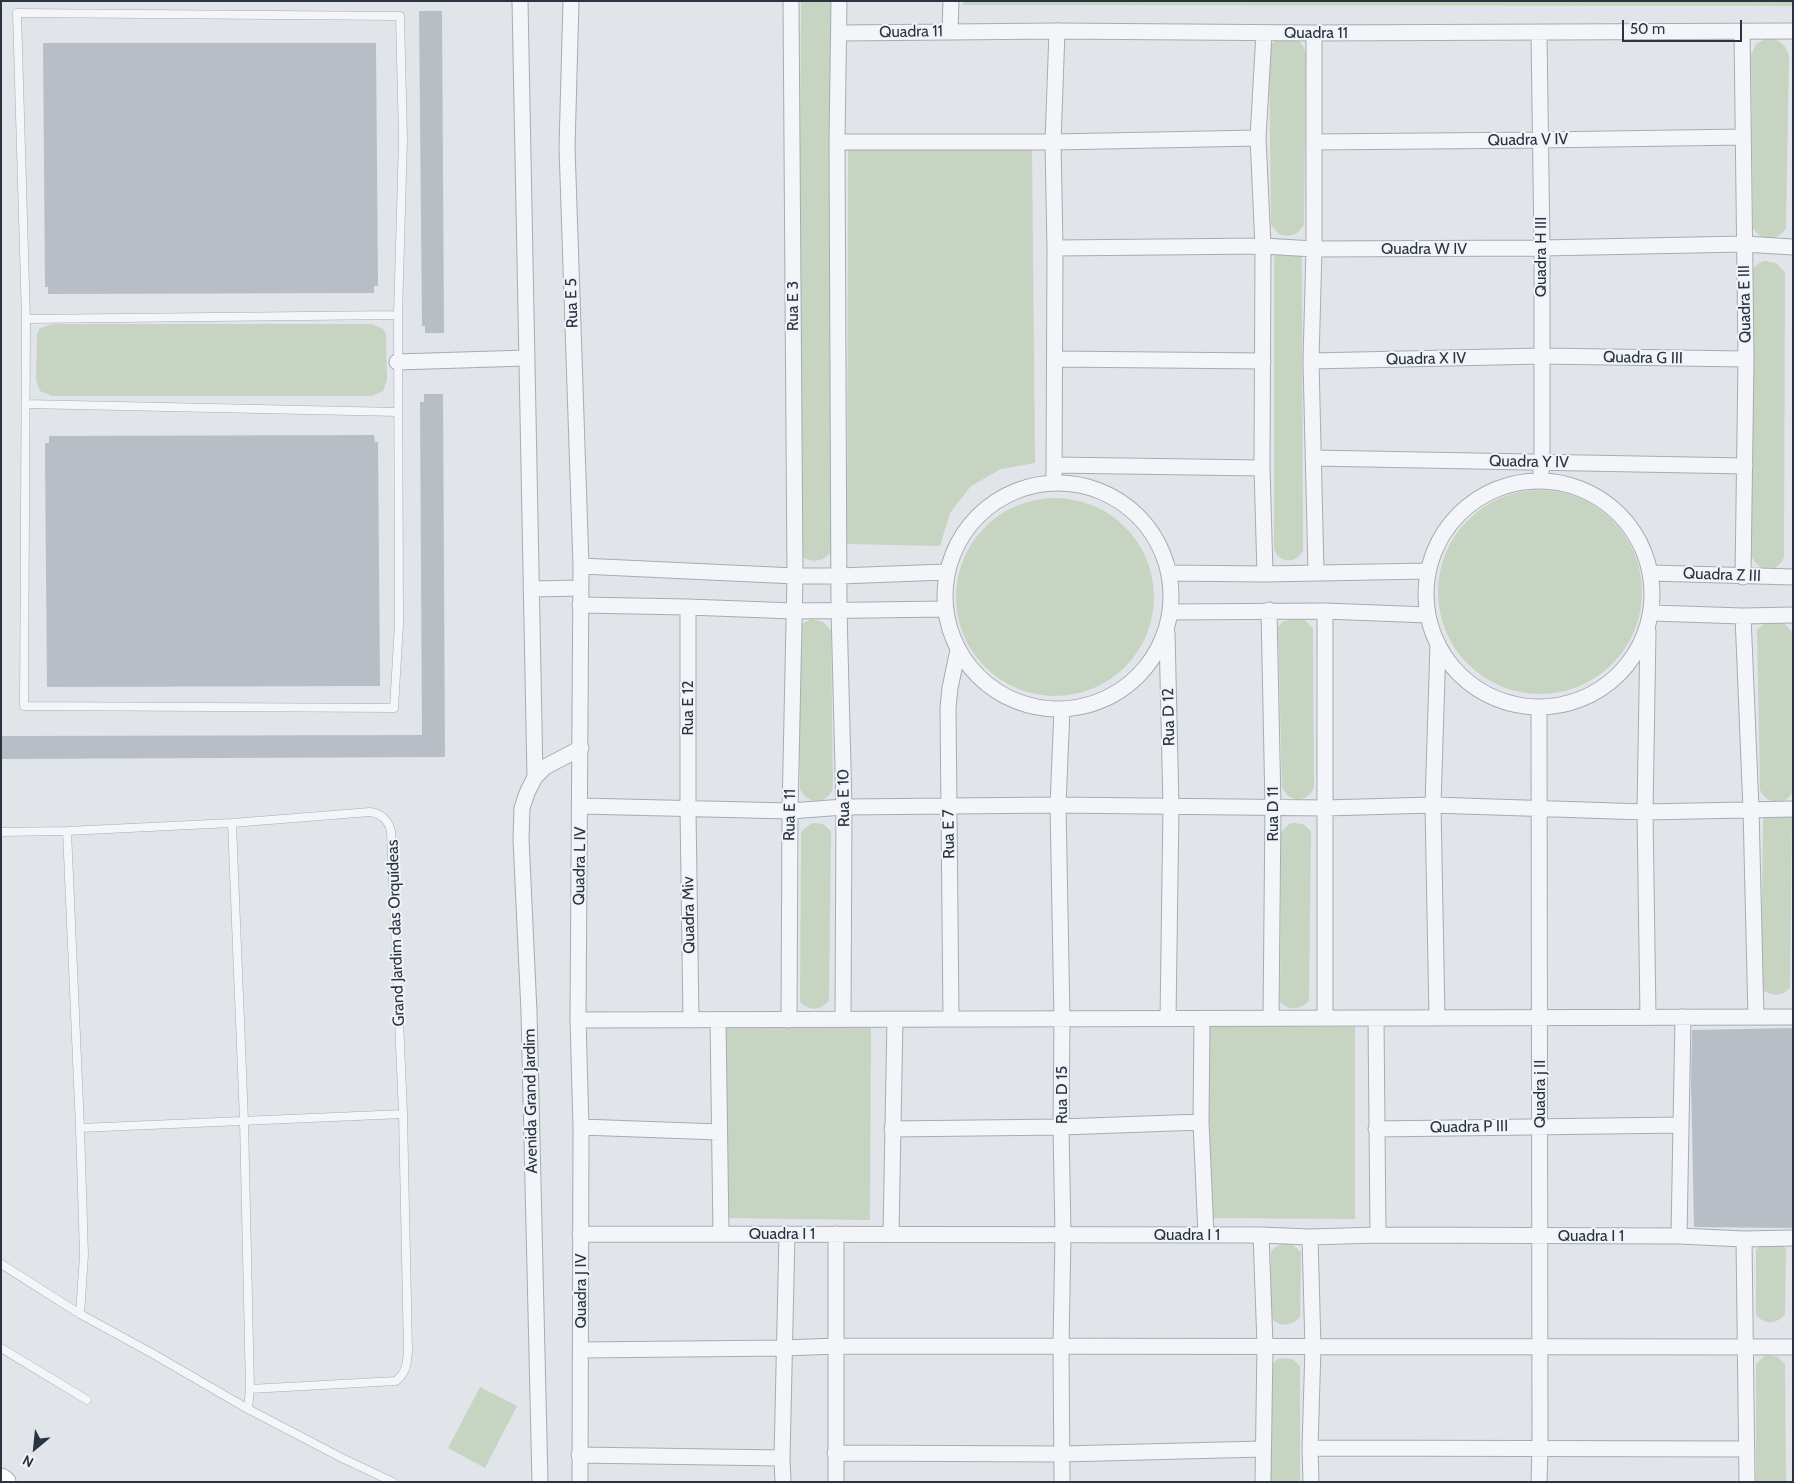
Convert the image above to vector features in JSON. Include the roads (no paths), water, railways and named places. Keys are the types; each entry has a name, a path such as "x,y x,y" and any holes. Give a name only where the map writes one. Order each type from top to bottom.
{"street":[{"path":"520,1 535,777"},
{"name":"Rua E 5","path":"571,1 567,147 581,566 580,605"},
{"name":"Rua E 3","path":"791,1 794,611"},
{"name":"Rua E 10","path":"839,1 837,142 839,610 844,807 843,1019"},
{"path":"950,1 950,31"},
{"name":"Quadra 11","path":"840,33 950,31 1264,33 1793,31"},
{"path":"1054,480 1055,248 1053,142 1057,31"},
{"name":"Quadra E III","path":"1742,31 1746,359 1743,577"},
{"path":"1264,33 1258,138 1264,246 1262,468 1265,574"},
{"path":"1314,33 1314,249 1311,361 1316,572"},
{"name":"Quadra H III","path":"1539,33 1542,248 1542,462 1540,481"},
{"name":"Quadra V IV","path":"1314,142 1743,136"},
{"path":"837,142 1053,142 1258,138"},
{"name":"Quadra W IV","path":"1055,248 1264,246 1314,249 1542,248 1744,244 1793,247"},
{"name":"Quadra G III","path":"1541,356 1746,359"},
{"name":"Quadra X IV","path":"1311,361 1541,356"},
{"path":"397,362 526,358"},
{"path":"1055,359 1263,361"},
{"name":"Quadra Y IV","path":"1312,458 1745,466"},
{"path":"1054,465 1262,468"},
{"path":"1054,480 1090,487 1112,497 1132,511 1149,529 1161,550 1169,573 1171,592 1167,628 1152,660 1128,686 1097,703 1062,709 1021,703 984,682 958,650 945,609 946,572 958,542 977,516 1003,496 1033,485 1054,480"},
{"path":"1648,1017 1645,812 1649,620 1653,589 1651,573 1643,548 1630,526 1612,507 1590,493 1566,484 1540,481 1514,484 1490,492 1468,506 1450,524 1436,546 1428,571 1426,593 1428,615 1438,644 1456,670 1480,690 1508,702 1539,707 1575,702 1607,685 1632,660 1649,620"},
{"path":"581,566 795,576 946,572"},
{"path":"1169,573 1265,574 1428,571"},
{"name":"Quadra Z III","path":"1651,573 1793,577"},
{"path":"531,589 580,588"},
{"path":"580,605 794,611 945,609"},
{"name":"Quadra L IV","path":"580,605 581,806 578,1020 581,1127"},
{"name":"Rua E 12","path":"688,607 688,810"},
{"path":"1170,612 1270,610 1428,615"},
{"name":"Rua D 11","path":"1270,610 1273,807 1271,1018"},
{"name":"Rua E 11","path":"789,1020 790,811 794,611"},
{"path":"1325,611 1325,1018"},
{"path":"1649,620 1793,615"},
{"path":"1743,616 1751,809 1756,1017"},
{"name":"Rua D 12","path":"1167,628 1171,806 1168,1019"},
{"path":"1437,1018 1433,805 1438,644"},
{"name":"Rua E 7","path":"951,1019 948,708 958,650"},
{"name":"Quadra j II","path":"1539,707 1539,1482"},
{"name":"Rua D 15","path":"1062,709 1058,805 1062,1019 1062,1482"},
{"name":"Avenida Grand Jardim","path":"540,1482 530,1012 521,839 522,808 535,777 545,767 580,748"},
{"path":"581,806 790,811 844,807 949,805 1325,808 1433,805 1645,812 1793,809"},
{"name":"Quadra Miv","path":"688,810 691,1020"},
{"path":"1679,1236 1683,1017"},
{"path":"578,1020 1793,1017"},
{"path":"1376,1018 1378,1235"},
{"path":"891,1234 895,1019"},
{"path":"1202,1019 1201,1122 1206,1235"},
{"path":"718,1020 721,1234"},
{"path":"892,1129 1061,1127 1201,1122"},
{"name":"Quadra P III","path":"1376,1129 1681,1125"},
{"path":"581,1127 719,1132"},
{"name":"Quadra J IV","path":"580,1482 581,1127"},
{"name":"Quadra I 1","path":"580,1234 1063,1234 1310,1237 1378,1235 1793,1238"},
{"path":"783,1482 787,1234"},
{"path":"836,1234 836,1482"},
{"path":"1261,1235 1265,1345 1263,1482"},
{"path":"1310,1237 1313,1346 1311,1482"},
{"path":"1744,1239 1747,1482"},
{"path":"581,1350 837,1346 1793,1347"},
{"path":"1310,1448 1747,1449"},
{"path":"835,1453 1062,1454 1263,1449"},
{"path":"580,1454 782,1458"},
{"path":"1,1480 5,1482"}],"lane":[{"path":"16,13 400,16 403,139 398,315 399,624 394,708 24,706 26,318 16,13"},
{"path":"26,318 398,315"},
{"path":"26,404 398,412"},
{"name":"Grand Jardim das Orquídeas","path":"1,832 67,831 232,823 370,812 377,813 385,818 389,824 391,831 403,1114 407,1367 402,1376 396,1381 250,1390"},
{"path":"232,823 244,1121 250,1390 248,1409"},
{"path":"67,831 84,1254 80,1314"},
{"path":"80,1128 403,1114"},
{"path":"1,1264 80,1314 248,1409 392,1482"},
{"path":"1,1348 87,1400"}]}
